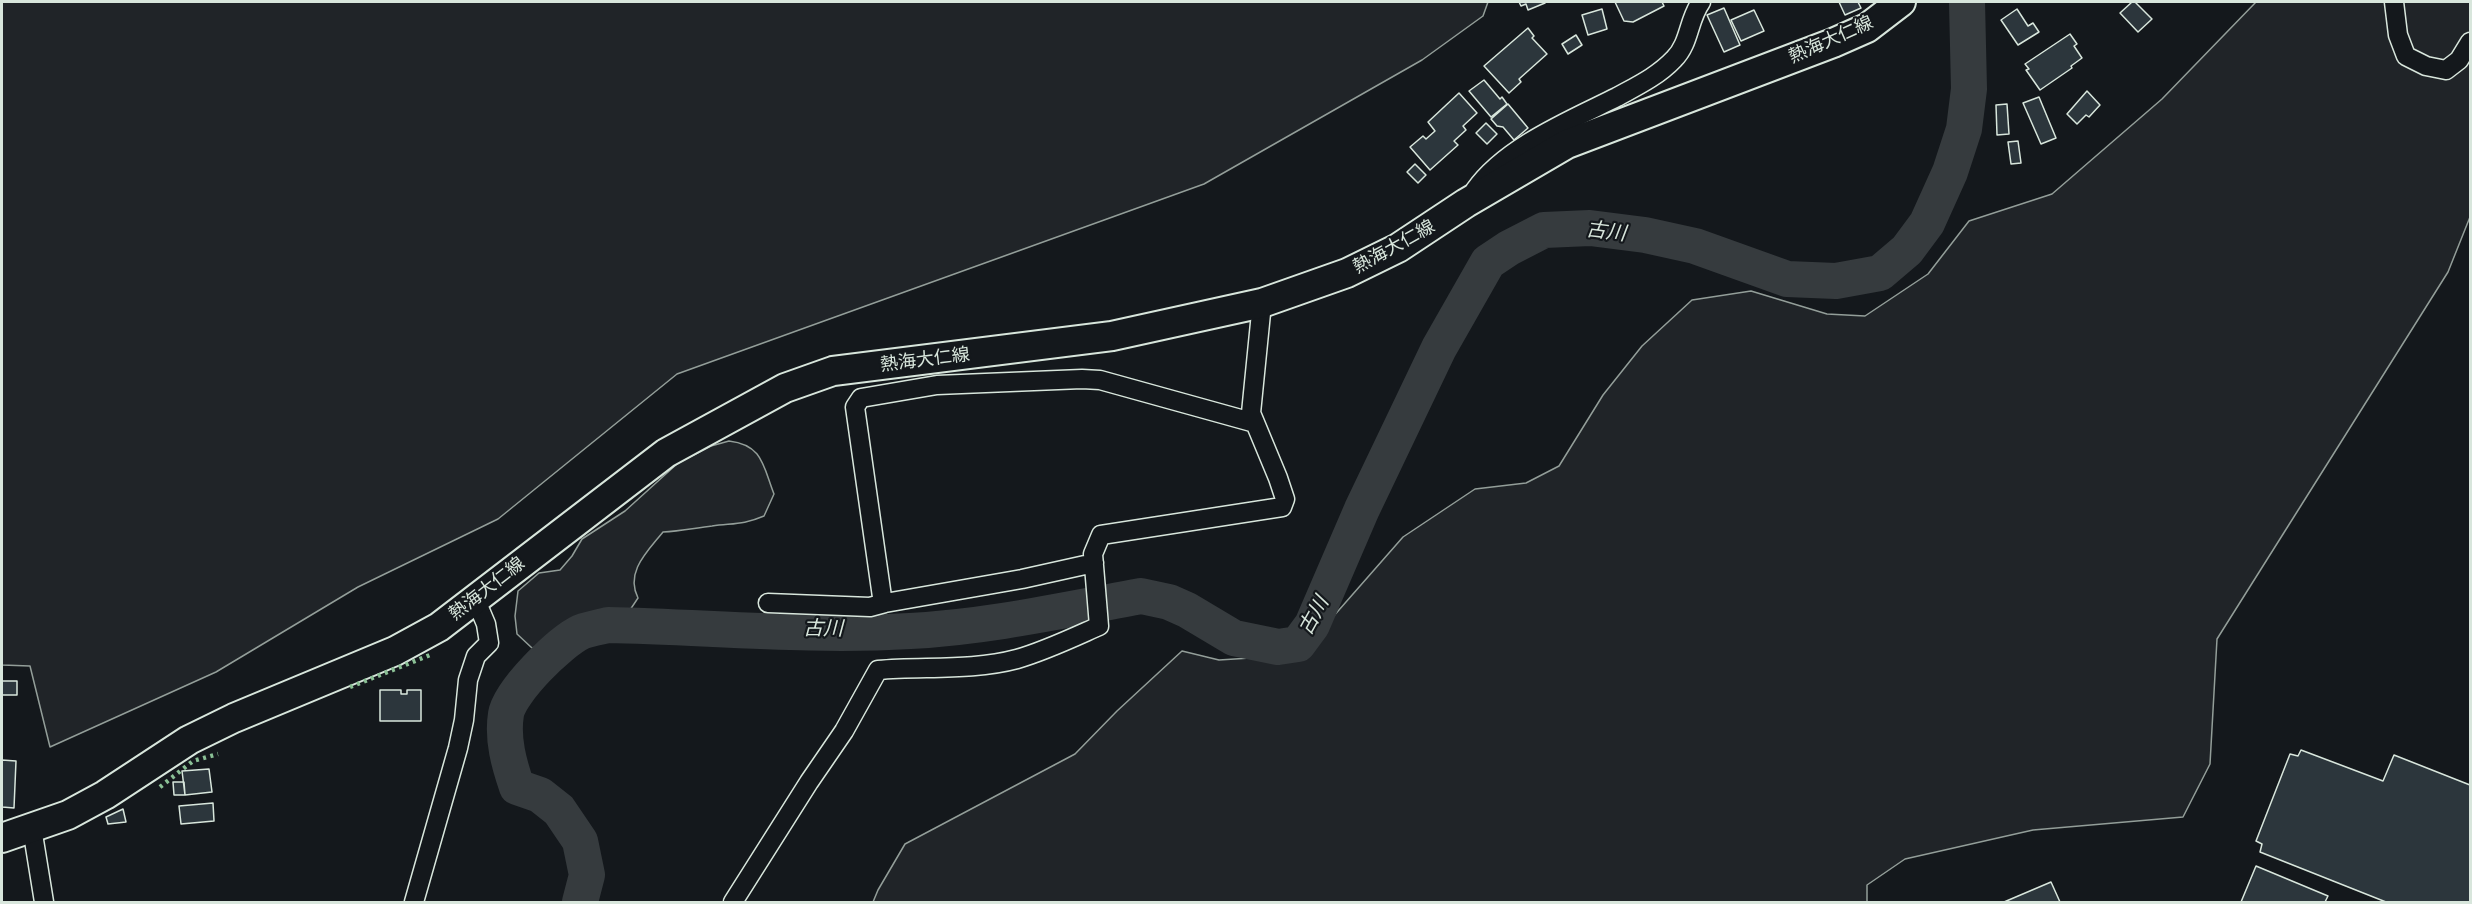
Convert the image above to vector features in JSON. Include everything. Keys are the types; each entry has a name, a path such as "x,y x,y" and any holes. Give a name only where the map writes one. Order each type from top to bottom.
{"main road":[{"name":"熱海大仁線","path":"2,838 68,815 105,795 189,740 234,718 395,651 439,627 666,453 785,388 833,371 1112,336 1262,303 1347,273 1398,248 1466,203 1567,144 1833,43 1867,28 1901,2"}],"street":[{"path":"1466,203 1479,184 1502,161 1566,123 1642,84 1674,60 1684,46 1691,22 1701,2"},
{"path":"2394,2 2398,34 2406,56 2426,66 2446,70 2459,60 2470,42"},
{"path":"733,903 844,731 878,670 982,665 1016,659 1099,626 1093,554 1101,535 1282,507 1285,499 1251,413 1262,303"},
{"path":"885,603 882,597 855,407 861,398 937,385 1017,380 1100,380 1255,423"},
{"path":"768,603 870,608 885,603 1022,579 1094,569"},
{"path":"414,903 458,748 464,720 468,680 476,656 489,643 486,624 475,598"},
{"path":"32,828 44,903"}],"shaded area":[{"path":"2,2 1488,2 1483,16 1422,60 1204,184 677,374 498,519 358,587 216,672 50,747 30,666 2,665"},
{"path":"2256,2 2470,2 2470,217 2448,272 2217,639 2210,764 2183,817 2033,830 1905,859 1867,885 1867,902 873,902 905,844 1075,754 1117,711 1182,651 1219,660 1266,657 1303,651 1403,537 1475,489 1526,483 1559,466 1603,395 1642,346 1692,300 1751,291 1827,314 1865,316 1928,274 1969,221 2052,194 2162,99"},
{"path":"729,441 749,447 760,458 764,466 774,494 764,516 744,522 663,532 636,571 634,580 638,598 628,613 586,622 551,643 532,648 517,634 515,616 518,591 539,573 560,570 582,539 625,511 678,463 711,446"}],"building":[{"path":"1519,2 1545,3 1528,10 1526,4 1521,6"},
{"path":"1615,2 1662,2 1664,6 1633,22 1624,21"},
{"path":"1839,2 1858,2 1861,8 1845,15"},
{"path":"2135,2 2152,19 2138,32 2120,13"},
{"path":"1724,8 1740,45 1724,52 1707,15"},
{"path":"1602,9 1607,29 1588,35 1582,15"},
{"path":"2017,9 2028,26 2033,23 2039,32 2018,45 2001,20"},
{"path":"1754,10 1764,31 1741,41 1731,20"},
{"path":"1528,28 1534,36 1532,38 1547,54 1519,79 1521,82 1509,93 1484,66"},
{"path":"2070,34 2082,58 2071,66 2072,68 2040,90 2026,70 2029,69 2025,64"},
{"path":"1576,35 1582,45 1568,54 1562,44"},
{"path":"1484,80 1507,104 1491,117 1469,91"},
{"path":"2087,91 2100,105 2089,117 2086,115 2077,124 2067,114"},
{"path":"1459,93 1477,113 1463,126 1466,130 1454,141 1458,145 1430,170 1410,147 1423,136 1426,139 1435,131 1428,122"},
{"path":"2039,97 2056,138 2041,144 2023,103"},
{"path":"1508,104 1528,128 1514,140 1503,127 1497,126 1491,119"},
{"path":"2007,104 2009,134 1997,135 1996,105"},
{"path":"1486,123 1497,134 1487,144 1476,133"},
{"path":"2018,141 2021,163 2011,164 2008,142"},
{"path":"1415,164 1426,175 1418,183 1407,172"},
{"path":"2,681 17,681 17,695 2,695"},
{"path":"380,690 401,690 401,694 407,694 407,690 421,690 421,721 380,721"},
{"path":"2301,750 2383,781 2394,755 2470,785 2470,902 2386,902 2260,852 2262,844 2256,841 2290,754 2298,756"},
{"path":"2,760 16,761 14,808 2,807"},
{"path":"209,769 212,792 185,795 182,771"},
{"path":"173,782 184,782 185,795 174,795"},
{"path":"213,803 214,821 181,824 179,806"},
{"path":"123,809 126,822 108,824 106,817"},
{"path":"2256,866 2328,896 2325,902 2241,902"},
{"path":"2051,882 2060,902 2004,902"}],"waterway":[{"name":"古川","path":"580,902 587,875 580,841 559,810 540,795 517,787 509,760 505,733 506,714 516,693 537,668 572,637 581,632 608,625 835,633 939,629 1026,617 1141,596 1169,602 1187,610 1234,638 1278,647 1298,644 1312,625 1362,509 1439,348 1488,262 1544,230 1590,228 1645,235 1695,246 1787,279 1836,281 1880,273 1907,250 1927,223 1950,172 1964,129 1969,89 1967,2"}],"hedge":[{"path":"350,687 430,655"},
{"path":"160,787 193,761 218,754"}]}
